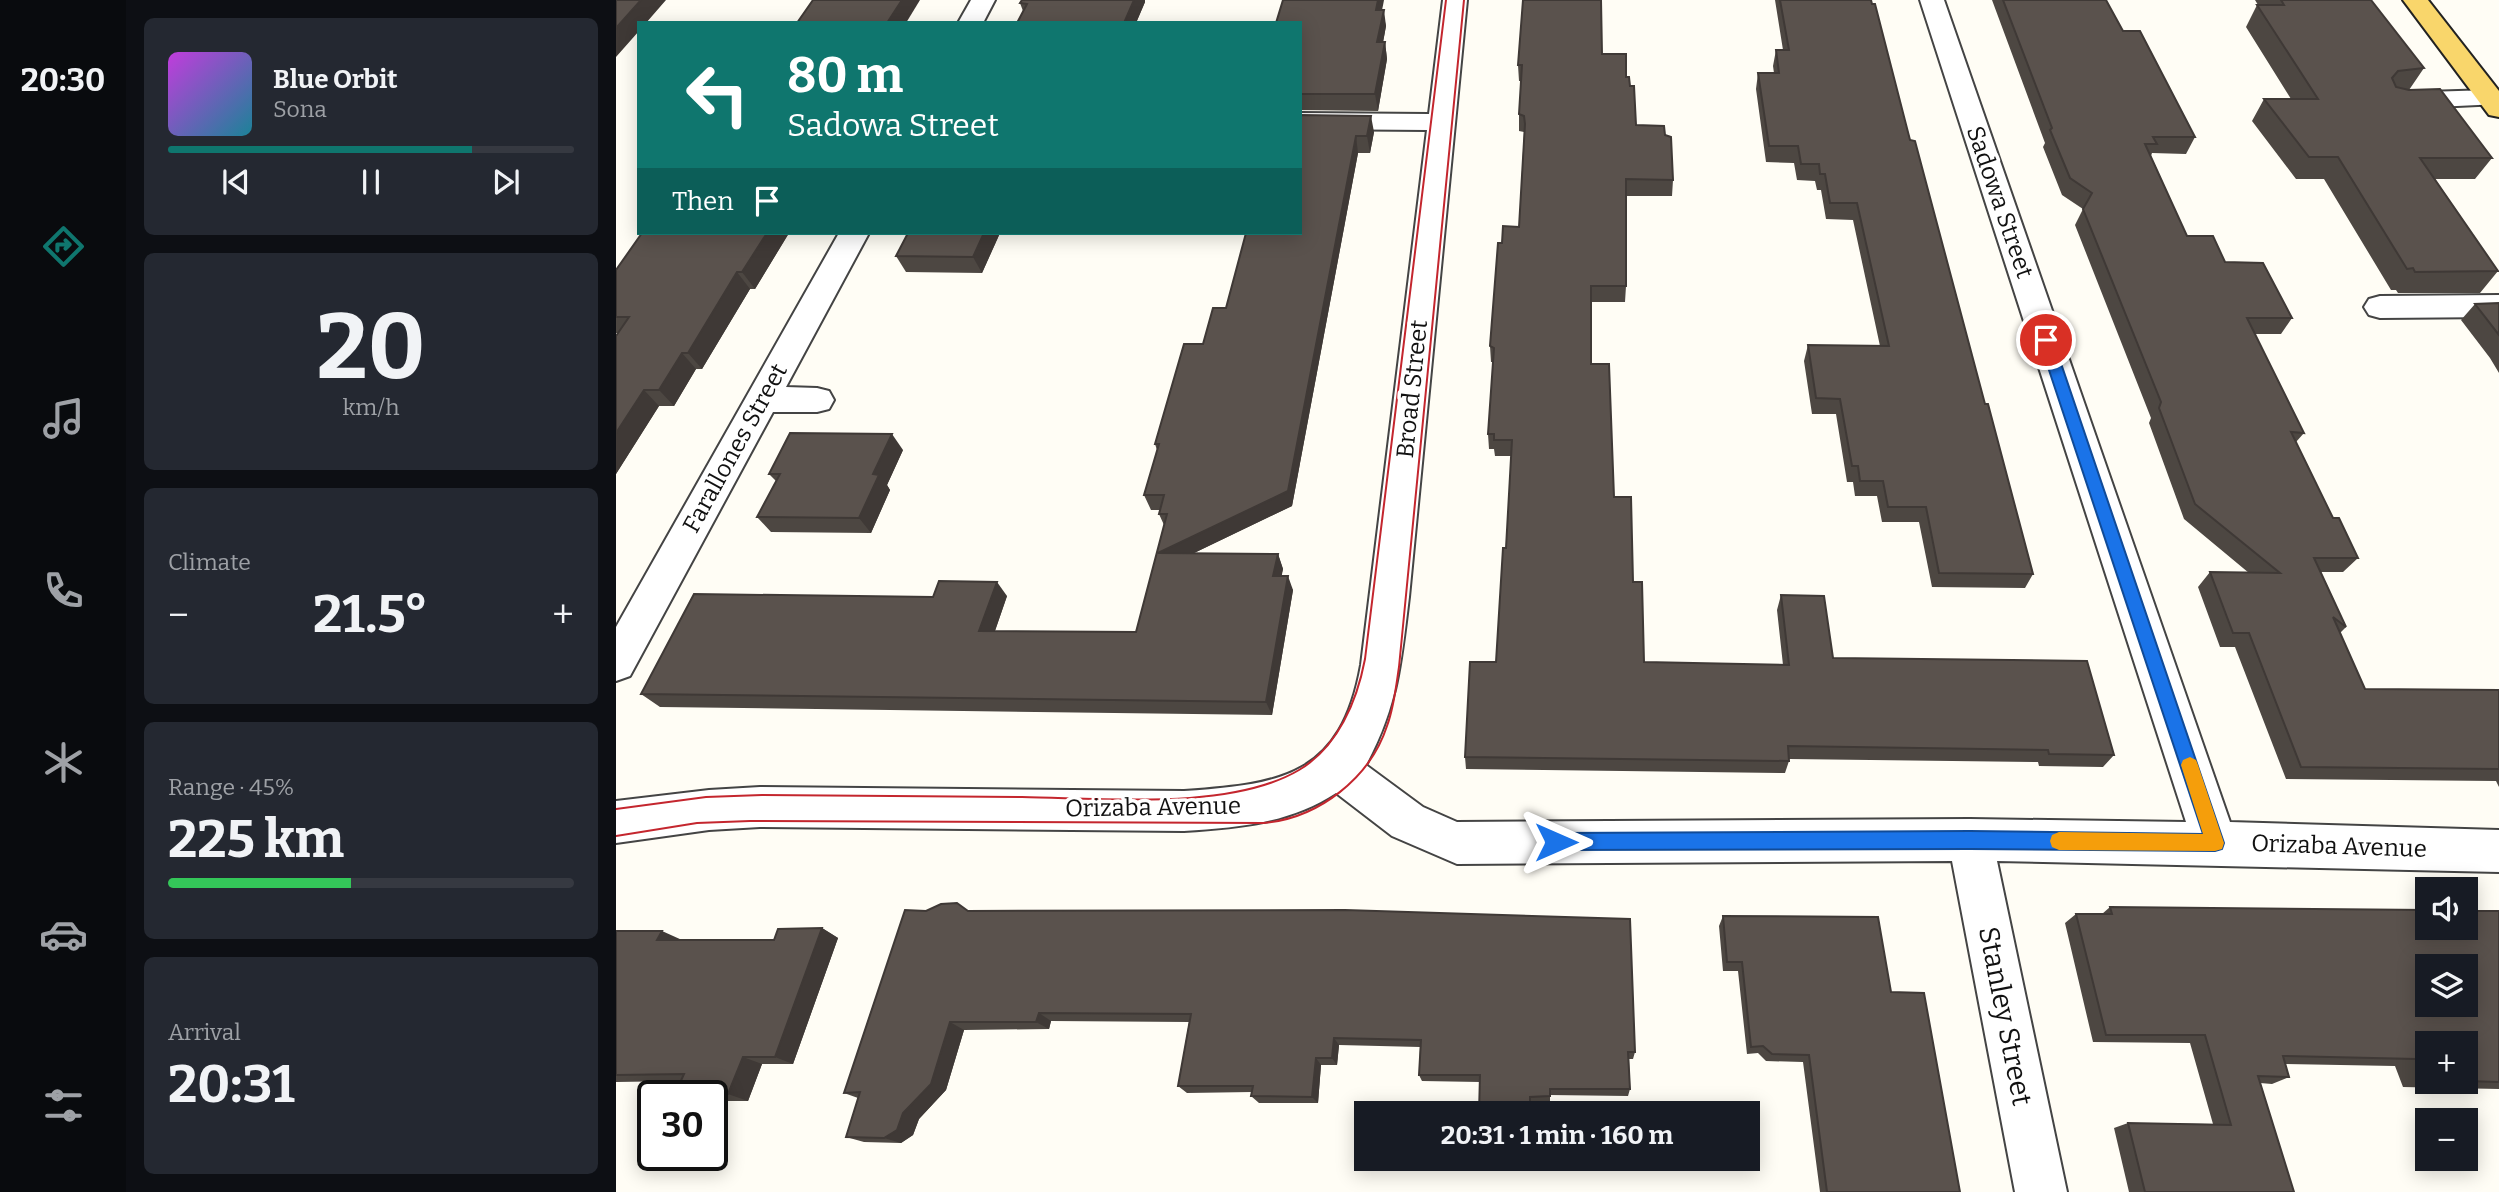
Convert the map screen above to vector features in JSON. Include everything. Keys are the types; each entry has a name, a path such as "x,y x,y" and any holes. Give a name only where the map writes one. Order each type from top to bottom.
{"main road":[{"path":"2415,0 2495,103"}],"street":[{"path":"972,21 983,0"},
{"name":"Broad Street","path":"1337,768 1350,753 1368,722 1377,688 1390,597 1455,0"},
{"name":"Sadowa Street","path":"1931,0 2215,843"},
{"path":"2395,101 2495,103"},
{"path":"1302,121 1441,122"},
{"name":"Farallones Street","path":"616,664 853,235"},
{"path":"2380,307 2499,306"},
{"path":"762,400 817,400"},
{"name":"Orizaba Avenue","path":"616,822 709,810 760,807 1184,811 1243,807 1297,794 1337,768 1407,824 1430,835 1457,842 1970,840 2499,850"},
{"name":"Stanley Street","path":"1970,840 2041,1192"}],"building":[{"path":"616,0 641,0 616,28"},
{"path":"813,0 902,0 888,21 798,21"},
{"path":"1022,0 1134,0 1125,21 1018,21 1027,4 1020,3"},
{"path":"1283,0 1378,0 1376,10 1384,10 1377,42 1385,42 1375,94 1302,94 1302,21 1277,21"},
{"path":"1523,0 1601,0 1602,54 1626,54 1626,77 1629,77 1630,86 1634,86 1636,125 1664,126 1665,135 1671,137 1673,180 1626,179 1626,286 1591,286 1591,364 1609,364 1614,497 1631,497 1633,582 1642,582 1644,662 1789,665 1781,595 1824,596 1833,658 2087,661 2114,755 2049,754 2048,750 1788,746 1789,761 1465,757 1470,662 1496,662 1503,548 1506,548 1512,440 1494,440 1494,434 1488,434 1494,348 1490,346 1498,243 1502,243 1503,226 1519,227 1525,124 1524,116 1519,114 1522,65 1518,65"},
{"path":"1780,0 1871,0 1872,4 1875,4 1910,140 1915,141 2033,574 1939,573 1926,507 1888,507 1883,481 1860,481 1858,466 1852,466 1840,399 1816,398 1808,345 1889,346 1857,203 1830,203 1825,174 1820,174 1819,164 1801,164 1798,146 1769,146 1758,73 1779,73 1776,50 1789,50"},
{"path":"2003,0 2106,0 2123,31 2140,31 2195,137 2153,137 2157,144 2145,144 2187,236 2213,236 2225,262 2263,263 2292,318 2247,318 2304,433 2291,432 2333,518 2339,518 2358,558 2314,558 2346,627 2333,617 2365,689 2499,690 2499,769 2301,767 2249,633 2233,633 2210,572 2280,573 2195,504 2159,408 2161,402 2083,209 2092,193 2070,178"},
{"path":"2281,0 2371,0 2424,68 2398,71 2392,78 2396,87 2409,90 2440,89 2492,158 2420,158 2498,271 2415,272 2413,268 2407,269 2338,157 2309,157 2264,99 2318,99 2257,5 2284,5"},
{"path":"1302,115 1371,116 1367,136 1356,136 1288,491 1158,553 1278,554 1273,576 1288,576 1266,702 641,694 694,594 933,597 939,581 997,582 979,631 1136,632 1167,514 1159,514 1164,495 1144,495 1159,444 1155,444 1184,344 1203,344 1213,308 1226,308 1245,235 1302,235"},
{"path":"641,235 766,235 742,272 737,272 688,353 682,353 659,390 644,390 616,433 616,336 629,317 616,317 616,270"},
{"path":"907,235 983,235 973,257 896,256"},
{"path":"2499,303 2499,335 2475,304"},
{"path":"790,433 892,434 873,474 879,475 859,518 757,517 780,474 769,474"},
{"path":"957,903 968,911 1345,910 1630,919 1635,1052 1628,1052 1630,1089 1550,1089 1550,1096 1530,1097 1530,1101 1479,1101 1480,1075 1419,1075 1421,1040 1334,1038 1332,1058 1316,1058 1312,1097 1251,1096 1253,1086 1178,1086 1191,1014 1039,1013 1036,1022 950,1022 931,1084 903,1113 897,1130 884,1138 846,1137 860,1092 844,1093 905,910 926,911 941,904"},
{"path":"2110,907 2415,910 2415,940 2478,940 2478,911 2499,911 2499,1082 2478,1081 2478,1031 2415,1031 2415,1059 2283,1056 2289,1077 2258,1076 2294,1192 2145,1192 2128,1123 2231,1125 2205,1035 2106,1035 2076,914 2112,914"},
{"path":"1723,916 1878,917 1891,992 1924,993 1960,1192 1827,1192 1809,1055 1772,1054 1763,1046 1751,1047 1742,962 1727,962"},
{"path":"822,928 775,1057 743,1057 728,1094 728,1080 681,1080 684,1074 616,1075 616,931 662,931 657,940 774,940 778,929"}],"tram line":[{"path":"616,809 706,797 762,795 1127,800 1202,797 1238,792 1271,783 1299,770 1325,749 1351,707 1365,659 1446,0"},
{"path":"616,836 697,823 750,821 1264,823 1284,820 1323,804 1355,778 1379,745 1387,726 1399,667 1464,0"}],"slow traffic":[{"path":"2059,841 2215,843 2190,765"}],"route":[{"path":"1556,842 1970,840 2215,843 2046,340"}]}
